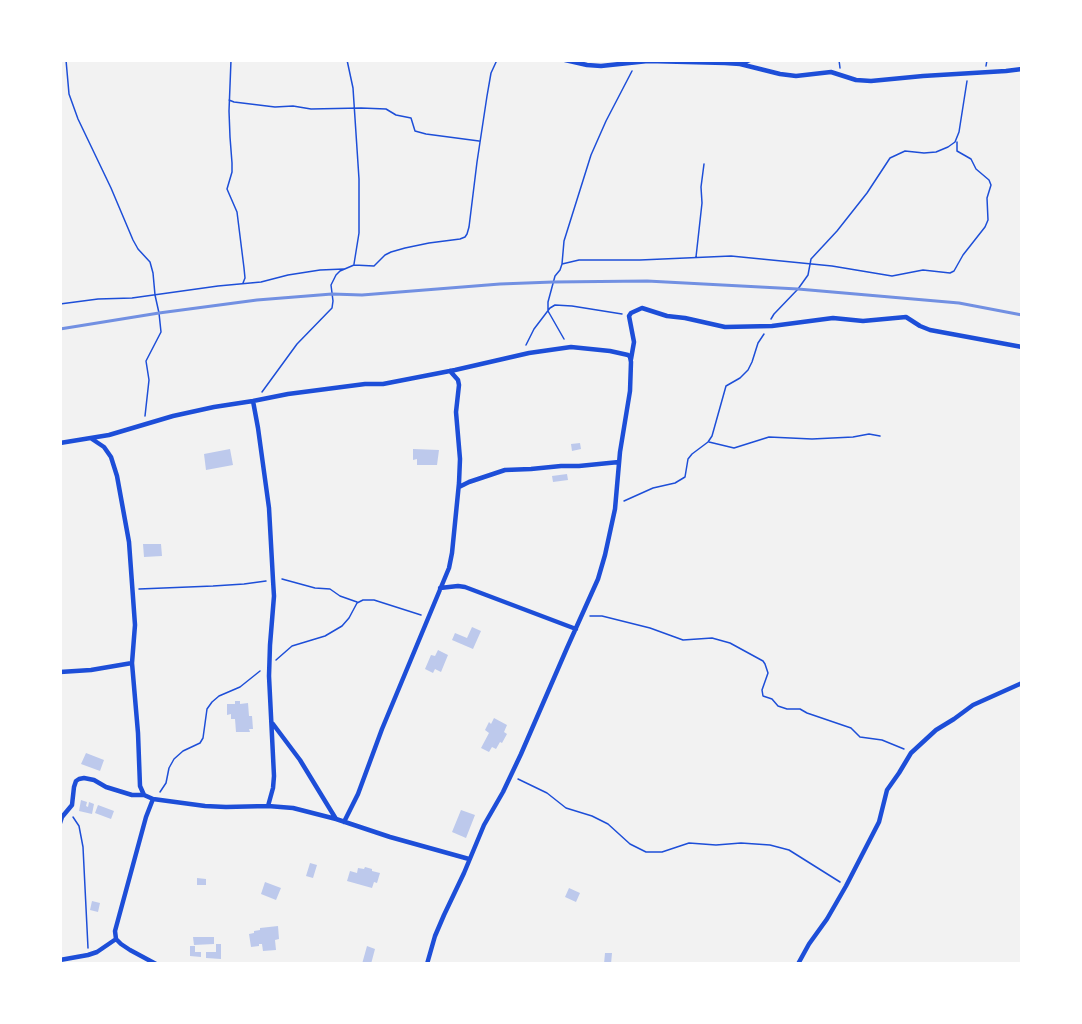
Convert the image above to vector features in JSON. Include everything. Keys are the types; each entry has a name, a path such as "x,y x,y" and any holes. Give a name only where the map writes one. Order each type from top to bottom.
{"street":[{"path":"565,60 587,66 706,61 740,64 796,76 831,72 855,80 871,81 1022,69"},
{"path":"740,64 750,60"},
{"path":"427,964 435,936 484,825 511,776 602,566 615,509 619,462 630,391 634,342 629,316 631,313 642,308 667,316 725,327 770,326 833,318 863,321 900,316 930,330 1022,347"},
{"path":"60,444 109,435 214,407 288,394 365,384 383,384 518,355 571,347 617,352 628,355 631,359"},
{"path":"344,822 358,794 382,729 449,567 459,487 460,459 456,404 459,385 458,380 450,371"},
{"path":"253,401 269,508 273,577 269,664 273,788 268,806"},
{"path":"92,438 108,451 117,476 129,542 135,625 132,663 138,733 139,780 144,795"},
{"path":"459,487 505,470 619,462"},
{"path":"440,588 465,587 576,629"},
{"path":"60,672 91,670 132,663"},
{"path":"798,964 846,886 879,822 887,790 911,753 936,730 973,705 1022,683"},
{"path":"272,724 300,760 336,819"},
{"path":"60,823 72,805 76,781 84,778 132,795 144,795 153,799 205,806 293,808 470,859"},
{"path":"153,799 115,931 116,939 130,950 156,964"},
{"path":"60,960 97,952 116,939"}],"path":[{"path":"66,60 69,94 78,119 133,240 150,262 153,273 160,332 146,361 149,380 148,396 145,416 140,425"},
{"path":"231,60 229,100 232,172 227,189 237,212 245,278 243,284"},
{"path":"346,60 353,88 359,202 359,234 354,265"},
{"path":"60,304 261,282 288,275 354,265 374,266 386,255 405,248 465,237 469,227 490,79 496,60"},
{"path":"571,347 548,311 553,282 562,264 564,241 591,155 630,74 640,62"},
{"path":"562,264 579,260 731,256 832,266 892,276 923,270 947,273 954,271 988,220 987,198 991,182 979,172 971,159 957,151 969,74"},
{"path":"229,100 275,107 386,109 396,115 411,118 415,131 480,141"},
{"path":"615,509 629,497 685,477 688,459 712,436 726,386 748,370 758,343 770,326 774,314 805,280 811,259 867,193 890,158 905,151 936,152 957,140"},
{"path":"696,258 704,164"},
{"path":"253,401 297,344 332,308 331,285 336,275 345,268"},
{"path":"518,355 526,346 534,329 555,305 616,314 634,311"},
{"path":"708,442 734,448 769,437 812,439 869,434 880,436"},
{"path":"133,589 223,586 273,577 311,587 330,589 357,603"},
{"path":"153,799 163,789 174,759 183,751 200,743 203,738 207,709 212,702 247,682 292,646 325,636 342,626 357,603 363,600 374,600 427,618"},
{"path":"580,619 593,615 602,616 650,628 682,640 712,638 730,643 763,661 768,673 762,694 775,701 778,706 787,710 800,709 816,717 851,728 860,736 882,740 911,753"},
{"path":"511,776 547,794 567,808 608,824 630,844 646,852 662,852 689,843 716,845 741,843 782,847 846,886"},
{"path":"69,810 81,831 88,955"}],"building":[{"path":"580,443 581,449 572,451 571,444"},
{"path":"230,449 233,465 206,470 204,454"},
{"path":"413,449 439,450 437,465 417,465 417,459 413,460"},
{"path":"567,474 568,480 553,482 552,476"},
{"path":"143,544 161,544 162,556 144,557"},
{"path":"472,627 481,631 473,649 452,640 455,633 467,638"},
{"path":"438,650 448,655 441,672 435,669 433,673 425,669 431,655 435,656"},
{"path":"235,701 240,701 240,704 248,703 253,729 249,729 250,732 236,732 235,719 231,719 231,714 227,715 227,704 235,704"},
{"path":"494,718 507,725 504,732 507,734 496,749 492,747 489,752 481,748 489,733 485,730"},
{"path":"86,753 104,760 100,771 81,764"},
{"path":"81,800 87,802 88,807 89,802 94,804 92,814 79,811"},
{"path":"98,805 114,811 111,819 95,813"},
{"path":"461,810 475,815 466,838 452,832"},
{"path":"310,863 317,865 313,878 306,876"},
{"path":"365,867 380,873 377,883 374,882 372,888 347,881 350,871 357,873 358,868 364,869"},
{"path":"197,878 206,879 206,885 197,885"},
{"path":"265,882 281,888 276,900 261,894"},
{"path":"569,888 580,893 576,902 565,897"},
{"path":"92,901 100,903 98,912 90,910"},
{"path":"278,926 279,939 275,940 276,950 263,951 262,944 251,947 249,934 260,928"},
{"path":"193,937 214,937 214,944 194,945"},
{"path":"216,944 221,944 221,959 206,958 206,952 216,952"},
{"path":"190,946 195,946 195,952 201,952 201,957 190,956"},
{"path":"367,946 375,949 371,964 362,964"},
{"path":"605,953 612,953 611,964 604,964"}],"railway":[{"path":"60,329 257,300 553,282 647,281 798,289 959,303 1022,315"}]}
